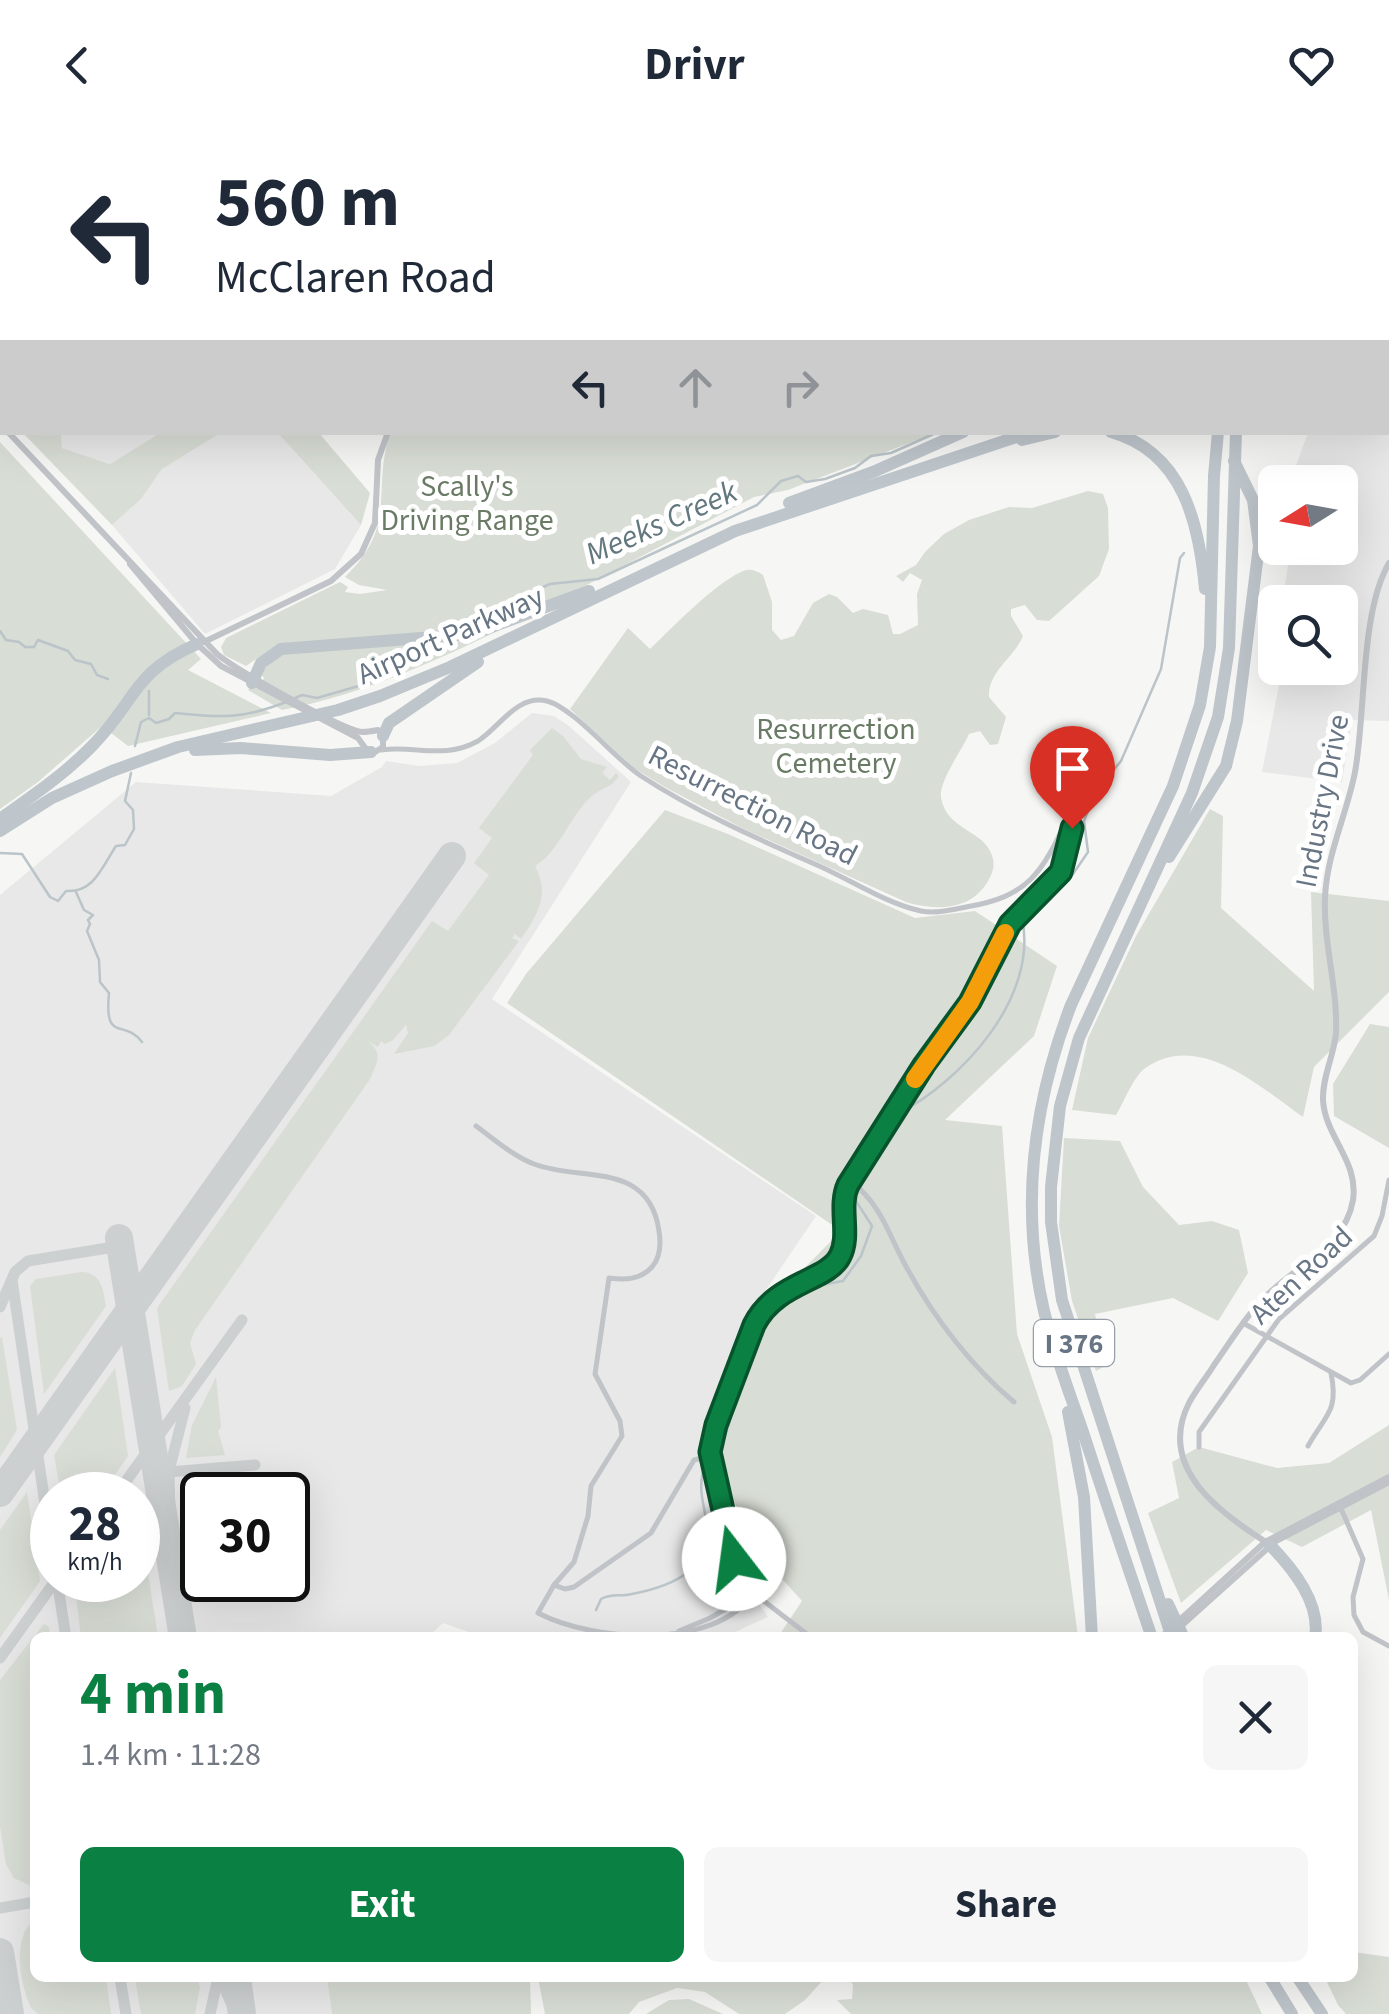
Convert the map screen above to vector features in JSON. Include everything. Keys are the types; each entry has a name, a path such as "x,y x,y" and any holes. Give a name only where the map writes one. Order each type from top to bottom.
{"highway":[{"path":"756,516 955,435"},
{"name":"Airport Parkway","path":"0,825 80,777 144,751 340,703 408,680 698,539 1001,435"},
{"name":"Airport Parkway","path":"0,825 129,764 178,748 338,710 393,691 751,525 1021,435"},
{"path":"910,472 1044,435"},
{"path":"1118,435 1140,444 1168,467 1192,515 1201,556 1206,620 1203,676 1193,730"},
{"name":"I 376","path":"1150,1632 1045,1315 1032,1224 1035,1139 1056,1042 1173,786 1193,730 1210,647 1215,435"},
{"path":"1116,956 1170,854 1210,794 1232,746 1259,546 1253,500 1243,475 1217,435"},
{"name":"I 376","path":"1168,1632 1076,1352 1056,1268 1051,1222 1054,1138 1079,1038 1192,793 1218,717 1229,648 1236,435"},
{"path":"129,764 213,748 330,755 380,744 389,723 470,666 678,558"},
{"path":"240,670 250,672 257,680 272,654 291,647 480,632 614,580"},
{"path":"0,825 85,754 106,732 143,678 194,642"},
{"path":"1032,1224 1038,1302 1071,1421 1082,1482 1092,1632"},
{"path":"1076,1352 1151,1560 1181,1632"},
{"path":"1267,1545 1310,1600 1315,1612 1313,1632"},
{"path":"1275,1982 1295,2014"},
{"path":"1301,1982 1322,2014"}],"street":[{"path":"11,435 130,564 194,642 220,666 257,680 358,738 380,744 378,730 361,732 343,727"},
{"path":"194,642 331,581 360,554 375,524 378,460 387,435"},
{"name":"Industry Drive","path":"1267,1545 1203,1495 1183,1466 1180,1451 1184,1415 1243,1323 1277,1286 1337,1237 1354,1198 1350,1166 1324,1108 1324,1085 1336,1033 1325,895 1330,860 1355,772 1374,604 1389,563"},
{"path":"130,564 158,590 194,642 240,670"},
{"name":"Resurrection Road","path":"380,744 426,752 463,746 479,740 520,706 548,702 559,706 653,783 766,843 926,912 984,904 1013,894 1039,873 1067,819 1074,814 1061,872 1010,924 962,1015 924,1065 850,1180"},
{"path":"476,1126 533,1164 609,1176 628,1184 648,1202 659,1227 660,1251 651,1268 635,1278 609,1278 595,1374 620,1421 622,1436 591,1486 588,1516 574,1562 538,1612 569,1626 597,1632 676,1632 755,1592"},
{"path":"805,1632 755,1592 732,1554 710,1456 716,1425 759,1316 786,1290 838,1261 843,1250 843,1196 850,1180 882,1214 910,1273 965,1353 1014,1402"},
{"name":"Aten Road","path":"1199,1446 1199,1432 1284,1313 1370,1242 1382,1216 1389,1180"},
{"path":"1243,1323 1356,1382 1389,1354"},
{"path":"1308,1446 1333,1408 1330,1370"},
{"path":"554,1585 574,1587 646,1538 660,1522 694,1460 710,1456"},
{"path":"1167,1632 1267,1545 1389,1480"},
{"path":"1339,1504 1364,1560 1353,1597 1354,1615 1363,1632 1389,1646"},
{"path":"1175,1632 1186,1617"}],"shaded area":[{"path":"61,435 157,435 110,464 62,448"},
{"path":"215,435 280,435 361,525 335,569 205,634 112,525 141,499 162,469"},
{"path":"1307,435 1389,435 1389,721 1352,720 1342,782 1262,772 1279,685 1358,685 1358,585 1285,585 1288,565 1358,565 1358,465 1296,465"},
{"path":"532,713 554,716 569,726 631,782 492,999 816,1216 751,1312 703,1437 705,1479 729,1562 768,1617 735,1632 469,1632 443,1623 433,1632 30,1632 30,1982 328,1982 332,2014 0,2014 0,895 136,782 331,796 386,761 419,766 457,763 495,743"}],"green space":[{"path":"25,435 61,435 62,448 110,464 157,435 217,435 162,469 141,499 112,525"},
{"path":"280,435 321,435 370,493 361,525"},
{"name":"Scally's Driving Range","path":"390,435 930,435 788,490 754,497 585,586 479,628 272,648 246,666 224,655 221,647 226,638 340,582 348,587 345,592 387,590 359,585 345,577 362,558 378,524"},
{"path":"0,442 201,659 188,670 271,713 128,746 102,726 38,782 0,809"},
{"name":"Resurrection Cemetery","path":"1088,491 1103,494 1108,508 1109,549 1099,576 1049,621 1037,620 1025,605 1011,609 1023,636 990,688 989,697 1006,717 998,744 990,745 980,731 969,734 941,790 950,817 983,842 994,862 981,891 962,903 929,907 906,902 742,828 634,768 570,709 628,628 650,649 706,596 741,572 752,570 763,575 772,602 772,630 781,640 794,636 813,603 829,594 853,613 863,609 888,615 893,634 900,634 918,625 917,594 922,580 910,573 903,582 896,576 916,565 944,534 969,520 1009,507 1032,508"},
{"path":"500,630 394,677 311,704 282,710 248,690 251,686 259,689 264,678 260,672 282,654"},
{"path":"552,728 581,759 607,767 597,777 604,771 610,780 616,773 619,776 585,803 552,851 535,866 542,895 532,921 521,939 515,934 512,938 519,941 449,1035 434,1046 394,1054 408,1033 406,1025 393,1040 385,1044 381,1041 378,1047 368,1041 378,1058 370,1079 195,1330 190,1343 196,1364 182,1386 169,1391 157,1308 432,921 448,931 489,875 474,863 492,838 479,828 533,755 530,750"},
{"path":"1210,809 1223,816 1221,908 1314,991 1311,892 1389,901 1389,992 1314,1067 1303,1117 1228,1067 1186,1055 1165,1058 1144,1069 1116,1115 1072,1110 1088,1038 1136,936"},
{"path":"665,810 915,918 975,911 1057,966 1034,1036 945,1120 1002,1126 1017,1334 1052,1437 1077,1632 781,1632 802,1601 754,1548 705,1433 766,1307 841,1231 507,1003 526,974"},
{"path":"1370,1024 1389,1027 1389,1148 1334,1116 1333,1084"},
{"path":"1064,1138 1120,1141 1143,1187 1179,1225 1212,1221 1239,1230 1248,1273 1218,1321 1173,1298 1095,1314 1107,1365 1096,1371 1072,1301 1059,1226"},
{"path":"82,1272 98,1279 106,1306 44,1394 30,1286 36,1279"},
{"path":"0,1338 17,1430 0,1457"},
{"path":"115,1368 128,1456 117,1472 57,1472 54,1455"},
{"path":"216,1377 221,1427 218,1431 225,1455 186,1458 192,1425"},
{"path":"1389,1425 1389,1600 1371,1510 1302,1547 1266,1530 1181,1603 1148,1513 1179,1498 1172,1462 1199,1447 1277,1468 1329,1463"},
{"path":"27,1492 30,1595 0,1638 0,1530"},
{"path":"77,1602 153,1602 157,1632 80,1632"},
{"path":"30,1642 30,1886 14,1878 6,1864 0,1826 0,1680"},
{"path":"30,1924 30,1982 107,1982 111,2014 38,2014 31,2008 20,1961"},
{"path":"1358,1953 1389,1957 1389,2014 1346,2014 1327,1982 1358,1982"},
{"path":"136,1982 198,1982 195,2014 141,2014"},
{"path":"328,1982 530,1982 531,2014 332,2014"},
{"path":"539,1982 821,1982 785,2014 739,2014 705,1992 677,1988 639,2002 629,2014 545,2014"},
{"path":"851,1982 1247,1982 1262,2014 851,2014 837,2000 852,1999"},
{"path":"689,1999 723,2014 646,2014 669,2000"}],"waterway":[{"name":"Meeks Creek","path":"514,611 525,602 527,594 550,584 598,579 757,505 781,481 798,476 806,482 825,479 855,468 871,456 891,453 931,435"},
{"path":"896,1115 946,1081 990,1033 1019,977 1024,948 1022,918 1073,874 1088,852 1084,821 1096,791 1121,761 1161,669 1184,553"},
{"path":"0,631 6,640 25,647 34,647 38,640 68,651 75,660 91,664 97,675 108,679"},
{"name":"Meeks Creek","path":"293,699 302,695 317,698 369,683 457,644"},
{"path":"149,691 149,715"},
{"name":"Meeks Creek","path":"135,746 141,722 149,718 156,723 175,713 231,716 286,702"},
{"name":"Meeks Creek","path":"0,853 22,854 50,897 58,901 66,891 84,888 116,846 125,845 134,829 133,810 125,801 131,773"},
{"path":"76,892 84,910 93,915 87,931 99,960 100,982 109,993 112,1025 129,1031 142,1042"},
{"path":"846,1182 858,1147 885,1121"},
{"path":"716,1448 728,1428 751,1353 772,1313 800,1292 843,1281 861,1256 872,1226 849,1190"},
{"path":"596,1610 601,1599 669,1583 700,1560 707,1535 701,1488 703,1472"}],"taxiway":[{"path":"0,1307 15,1272 28,1261 120,1246"},
{"path":"12,1280 40,1472"},
{"path":"133,1472 242,1320"},
{"path":"171,1562 169,1471 185,1408"},
{"path":"160,1473 255,1465"},
{"path":"0,1658 40,1602"},
{"path":"60,1602 65,1632"},
{"path":"0,1908 30,1903"},
{"path":"0,1953 0,1980"},
{"path":"121,1982 126,2014"},
{"path":"210,2014 217,1982"},
{"path":"222,1982 236,2014"},
{"path":"0,2004 15,2014"}],"runway":[{"path":"0,1493 452,856"},
{"path":"119,1238 182,1632"},
{"path":"0,1952 10,2014"},
{"path":"238,1982 242,2014"}],"slow traffic":[{"path":"915,1079 980,986 1005,933"}],"route":[{"path":"734,1559 710,1452 712,1436 754,1325 781,1293 838,1261 843,1250 843,1199 848,1185 924,1065 954,1028 1010,924 1061,872 1072,828"}]}
